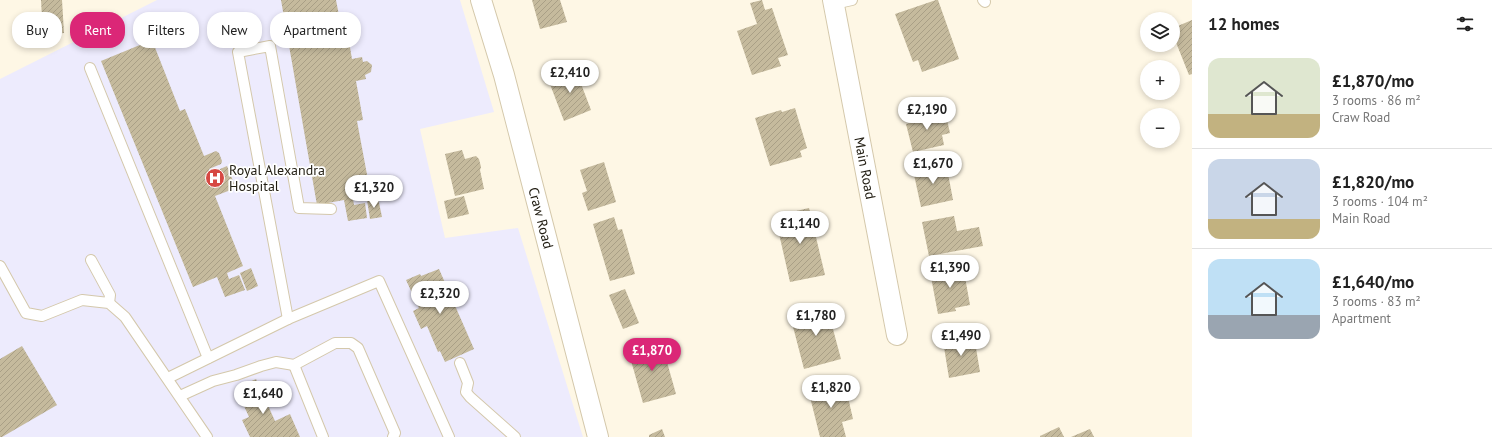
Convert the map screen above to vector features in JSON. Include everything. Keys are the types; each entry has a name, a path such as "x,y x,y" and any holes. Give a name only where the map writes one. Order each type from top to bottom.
{"street":[{"name":"Craw Road","path":"480,0 504,75 598,437"},
{"name":"Main Road","path":"840,1 897,335"}],"lane":[{"path":"288,319 238,52 270,46 299,208 331,209"},
{"path":"90,68 208,358"},
{"path":"91,260 110,295 109,303"},
{"path":"0,266 26,313 42,316 82,300 109,303 125,317 207,437"},
{"path":"168,378 288,319 378,280 449,437"},
{"path":"180,396 213,381 261,366 276,362 294,365 336,343 351,343 358,348 395,433 393,437"},
{"path":"460,363 468,382 466,392 514,437"},
{"path":"294,365 323,437"}],"shaded area":[{"name":"Royal Alexandra Hospital","path":"157,0 460,0 494,112 420,129 445,238 518,228 583,437 0,437 0,79 70,44 70,48 125,48 125,16 133,12 133,48 199,48 199,12 133,12"}],"building":[{"path":"41,0 62,0 64,33 62,33 62,12 42,12"},
{"path":"281,0 336,0 338,12 283,12"},
{"path":"532,0 560,0 567,22 540,29"},
{"path":"762,0 765,10 772,8 788,55 778,58 781,66 752,75 737,31 757,24 750,3"},
{"path":"938,0 959,59 922,72 918,60 913,62 895,14"},
{"path":"1192,20 1192,74 1189,75 1180,52 1180,25"},
{"path":"133,48 155,48 180,111 185,109 204,156 216,151 219,153 222,161 221,164 209,169 211,173 227,166 236,188 215,196 243,266 227,273 229,279 239,275 245,290 225,297 217,277 193,287 101,61"},
{"path":"289,48 350,48 352,59 362,57 363,62 367,61 372,65 371,72 365,75 366,79 356,81 363,120 357,121 371,196 353,199 354,205 365,203 367,218 348,221 344,200 317,205"},
{"path":"575,68 591,110 564,121 548,79"},
{"path":"795,108 807,148 800,151 802,157 770,166 755,118 781,110 782,112"},
{"path":"937,110 940,122 947,120 950,133 942,135 944,145 913,152 906,124 915,122 913,116"},
{"path":"462,150 465,159 476,156 479,159 484,189 455,196 445,154"},
{"path":"604,162 616,202 588,211 582,193 587,191 580,170"},
{"path":"946,163 953,200 921,207 913,170"},
{"path":"464,196 469,214 448,219 444,201"},
{"path":"378,198 382,217 370,219 367,200"},
{"path":"809,208 825,275 790,282 775,216"},
{"path":"954,216 957,231 979,227 983,246 929,256 922,222"},
{"path":"614,217 618,230 622,229 635,274 610,281 593,224"},
{"path":"963,266 970,305 955,308 956,311 938,314 930,272"},
{"path":"251,268 258,286 247,291 240,273"},
{"path":"439,269 474,349 445,362 440,351 438,352 427,326 421,329 413,311 419,308 406,280 420,274 421,276"},
{"path":"625,289 639,323 623,329 609,295"},
{"path":"826,303 841,359 804,369 791,319 806,314 805,309"},
{"path":"974,336 980,372 949,378 943,341"},
{"path":"661,341 676,394 643,403 628,350"},
{"path":"22,346 57,405 0,437 0,359"},
{"path":"256,379 275,421 290,414 300,437 250,437 242,420 249,417 236,388"},
{"path":"844,380 853,419 842,422 846,437 820,437 808,389"},
{"path":"1059,427 1064,437 1040,437 1040,436"},
{"path":"662,429 665,437 649,437 649,435"},
{"path":"1090,429 1094,437 1071,437"}],"place":[{"name":"Royal Alexandra Hospital","path":"215,178"}]}
